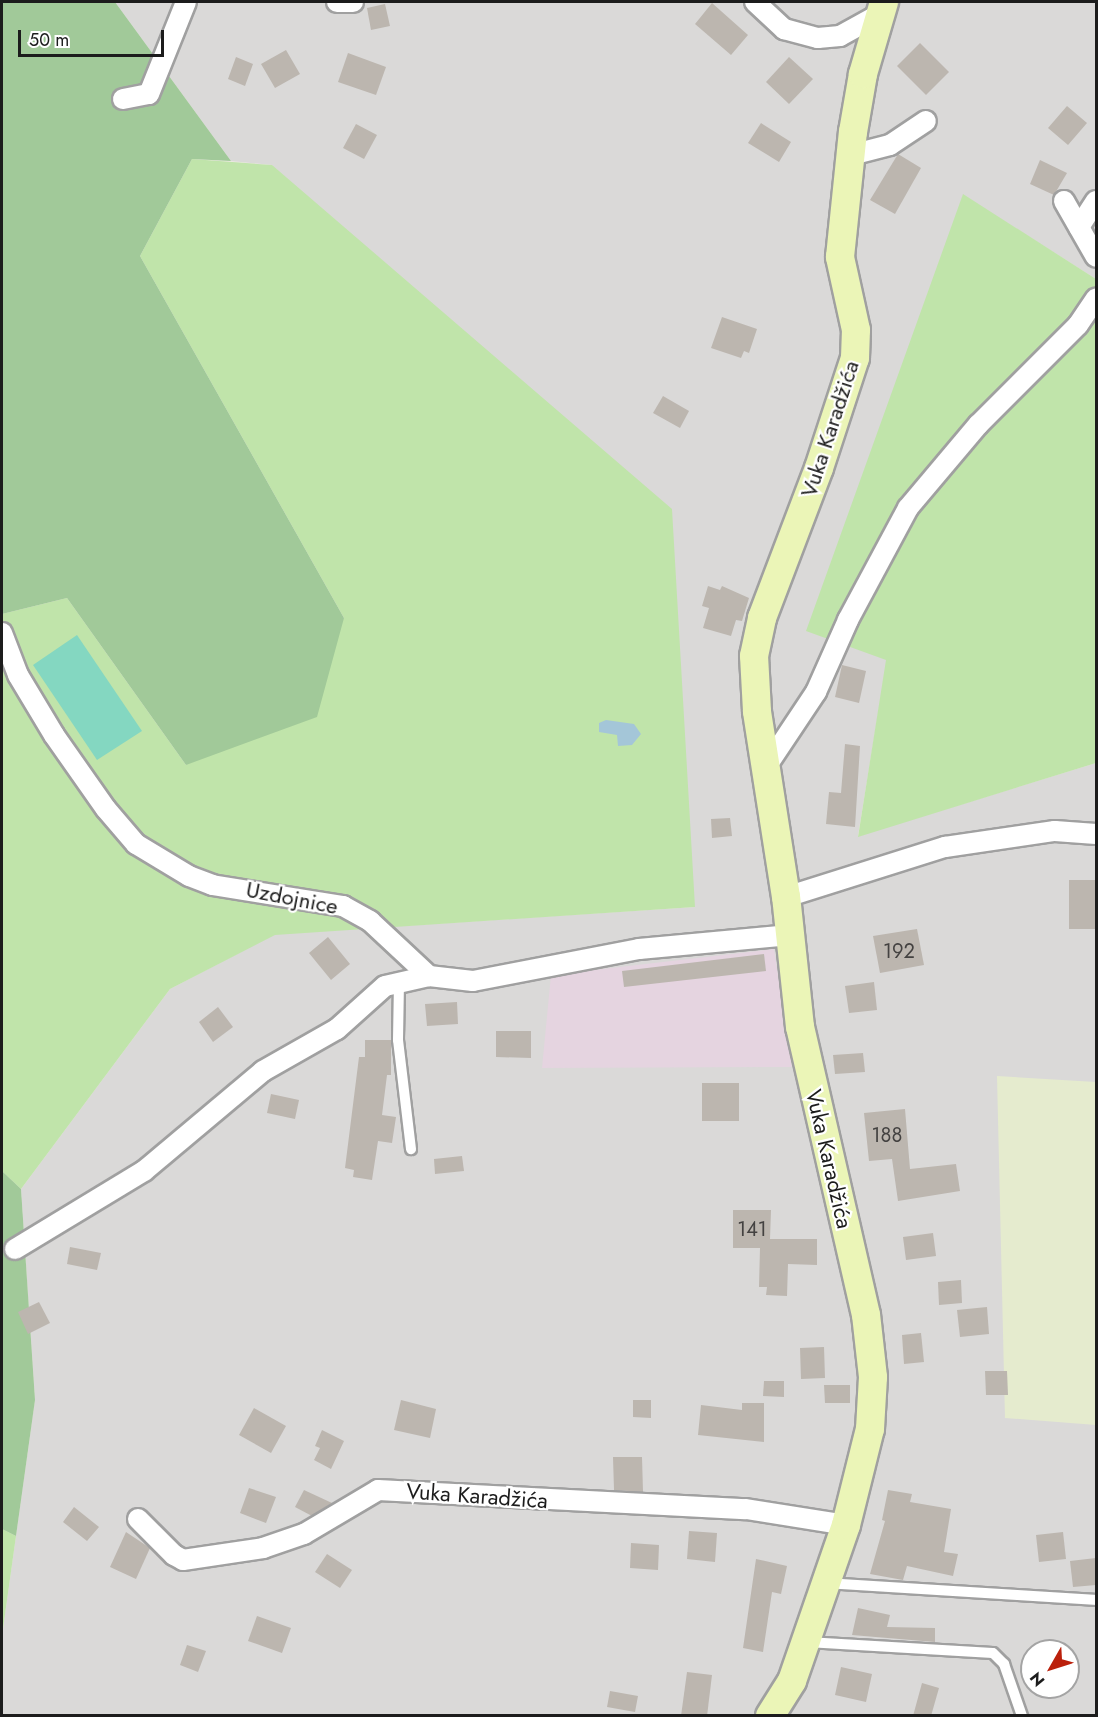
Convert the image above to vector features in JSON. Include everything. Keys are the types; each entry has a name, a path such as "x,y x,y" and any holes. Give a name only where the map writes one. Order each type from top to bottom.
{"street":[{"path":"123,99 149,94 186,2"},
{"path":"337,2 353,2"},
{"name":"Vuka Karadžića","path":"756,2 784,29 818,38 840,36 882,8"},
{"name":"Vuka Karadžića","path":"771,1716 792,1681 846,1525 870,1430 873,1377 866,1315 800,1027 786,897 764,770 754,656 762,618 819,468 855,358 856,330 840,257 850,155 863,74 882,8"},
{"path":"850,155 890,145 926,121"},
{"path":"1064,201 1096,257"},
{"path":"1079,227 1096,201"},
{"path":"764,770 816,692 848,620 908,508 971,433 1078,325 1096,298"},
{"name":"Uzdojnice","path":"2,633 18,675 54,735 106,809 136,844 189,876 212,885 343,906 370,921 429,976"},
{"path":"786,897 945,847 1055,831 1096,834"},
{"path":"15,1249 144,1171 263,1071 337,1029 385,986 429,976 473,981 639,950 790,935"},
{"name":"Vuka Karadžića","path":"138,1519 174,1556 183,1560 263,1548 304,1534 378,1490 746,1509 846,1525"}],"lane":[{"path":"399,982 398,1040 411,1149"},
{"path":"826,1583 1096,1600"},
{"path":"807,1642 993,1653 1004,1664 1022,1716"}],"shaded area":[{"path":"115,2 1096,2 1096,279 963,195 858,836 1096,763 1096,1715 2,1716 2,1636 35,1400 21,1189 170,989 275,934 695,907 272,165 231,161"},
{"path":"774,949 792,1067 542,1068 551,975"}],"green space":[{"path":"2,2 115,2 231,161 192,159 140,256 344,618 317,717 186,765 67,598 2,614"},
{"path":"192,159 272,165 672,509 695,907 275,935 170,989 21,1189 2,1171 2,614 67,598 186,765 344,618 140,256"},
{"path":"963,194 1096,279 1096,763 858,837 886,660 806,631"},
{"path":"77,635 142,731 97,760 33,665"},
{"path":"997,1076 1096,1082 1096,1425 1005,1418"},
{"path":"2,1171 21,1189 35,1400 16,1536 2,1529"},
{"path":"2,1529 16,1536 2,1636"}],"water":[{"path":"606,720 634,724 641,734 632,745 618,746 617,735 599,732 599,723"}],"building":[{"path":"712,3 748,35 731,55 695,24"},
{"path":"385,4 390,26 371,30 367,8"},
{"path":"920,43 949,72 926,95 897,66"},
{"path":"286,50 300,74 275,88 261,64"},
{"path":"348,53 386,67 376,95 338,82"},
{"path":"236,57 253,64 245,86 228,79"},
{"path":"789,57 813,79 789,104 766,82"},
{"path":"1067,106 1087,123 1068,145 1048,128"},
{"path":"761,123 791,142 779,162 748,143"},
{"path":"356,124 377,135 364,159 343,148"},
{"path":"898,154 921,168 895,214 870,200"},
{"path":"1040,160 1067,173 1054,195 1030,184"},
{"path":"722,317 757,329 749,353 744,351 741,358 711,348"},
{"path":"663,396 689,411 680,428 653,413"},
{"path":"708,586 720,590 722,586 749,598 742,621 736,620 731,636 703,628 709,608 702,606"},
{"path":"842,665 866,671 859,703 835,697"},
{"path":"845,744 860,746 855,827 826,824 829,792 841,793"},
{"path":"730,818 732,836 712,838 711,819"},
{"path":"1069,880 1096,880 1096,929 1069,929"},
{"path":"917,929 924,965 880,973 873,936"},
{"path":"328,937 350,964 331,980 309,953"},
{"path":"764,954 766,971 624,987 622,971"},
{"path":"874,982 877,1010 849,1013 845,986"},
{"path":"457,1002 458,1024 427,1026 425,1004"},
{"path":"218,1007 233,1027 213,1042 199,1022"},
{"path":"496,1031 531,1031 531,1058 496,1057"},
{"path":"365,1040 391,1040 391,1075 387,1075 382,1115 396,1117 392,1143 378,1141 372,1180 353,1177 354,1170 345,1168 359,1057 365,1057"},
{"path":"863,1053 865,1072 835,1074 833,1055"},
{"path":"702,1083 739,1083 739,1121 702,1121"},
{"path":"271,1094 299,1100 295,1119 267,1113"},
{"path":"905,1109 910,1169 956,1164 960,1191 898,1201 892,1159 869,1161 864,1113"},
{"path":"462,1156 464,1171 435,1174 434,1159"},
{"path":"733,1210 771,1210 770,1239 817,1239 817,1265 788,1264 787,1296 766,1295 767,1287 759,1287 760,1248 733,1248"},
{"path":"933,1233 936,1256 906,1260 903,1237"},
{"path":"70,1247 101,1253 97,1270 67,1264"},
{"path":"961,1280 962,1303 939,1305 938,1282"},
{"path":"39,1302 50,1323 28,1334 18,1312"},
{"path":"987,1307 989,1334 960,1337 957,1310"},
{"path":"921,1333 924,1362 904,1364 902,1335"},
{"path":"824,1347 825,1378 801,1379 800,1348"},
{"path":"985,1371 1007,1371 1008,1395 986,1395"},
{"path":"764,1381 784,1381 784,1397 763,1396"},
{"path":"824,1385 850,1385 850,1403 825,1403"},
{"path":"401,1400 436,1409 430,1438 394,1430"},
{"path":"633,1400 651,1400 651,1418 633,1417"},
{"path":"742,1403 764,1403 764,1442 698,1435 701,1405 742,1410"},
{"path":"254,1408 286,1426 271,1453 239,1435"},
{"path":"322,1430 344,1441 331,1469 314,1460 320,1448 315,1446"},
{"path":"613,1457 642,1457 643,1492 614,1490"},
{"path":"249,1488 276,1497 266,1523 240,1513"},
{"path":"304,1490 332,1503 312,1516 295,1507"},
{"path":"888,1490 912,1494 910,1502 951,1509 944,1552 958,1554 953,1576 907,1566 903,1580 870,1574 885,1521 882,1520"},
{"path":"74,1507 99,1527 87,1541 63,1522"},
{"path":"689,1531 717,1533 715,1562 687,1559"},
{"path":"126,1532 150,1548 136,1579 110,1567"},
{"path":"1063,1532 1066,1559 1039,1562 1036,1535"},
{"path":"631,1543 659,1545 658,1570 630,1568"},
{"path":"327,1554 352,1570 340,1588 315,1572"},
{"path":"1096,1558 1096,1585 1073,1587 1070,1561"},
{"path":"756,1559 787,1566 781,1594 772,1592 763,1652 743,1648"},
{"path":"858,1608 890,1615 887,1627 935,1628 935,1642 852,1635"},
{"path":"257,1616 291,1628 282,1653 248,1641"},
{"path":"187,1645 206,1651 198,1672 180,1665"},
{"path":"841,1667 872,1674 866,1702 835,1695"},
{"path":"687,1672 712,1675 707,1716 681,1716"},
{"path":"922,1683 939,1688 931,1716 913,1716"},
{"path":"610,1691 638,1696 635,1712 607,1707"}]}
